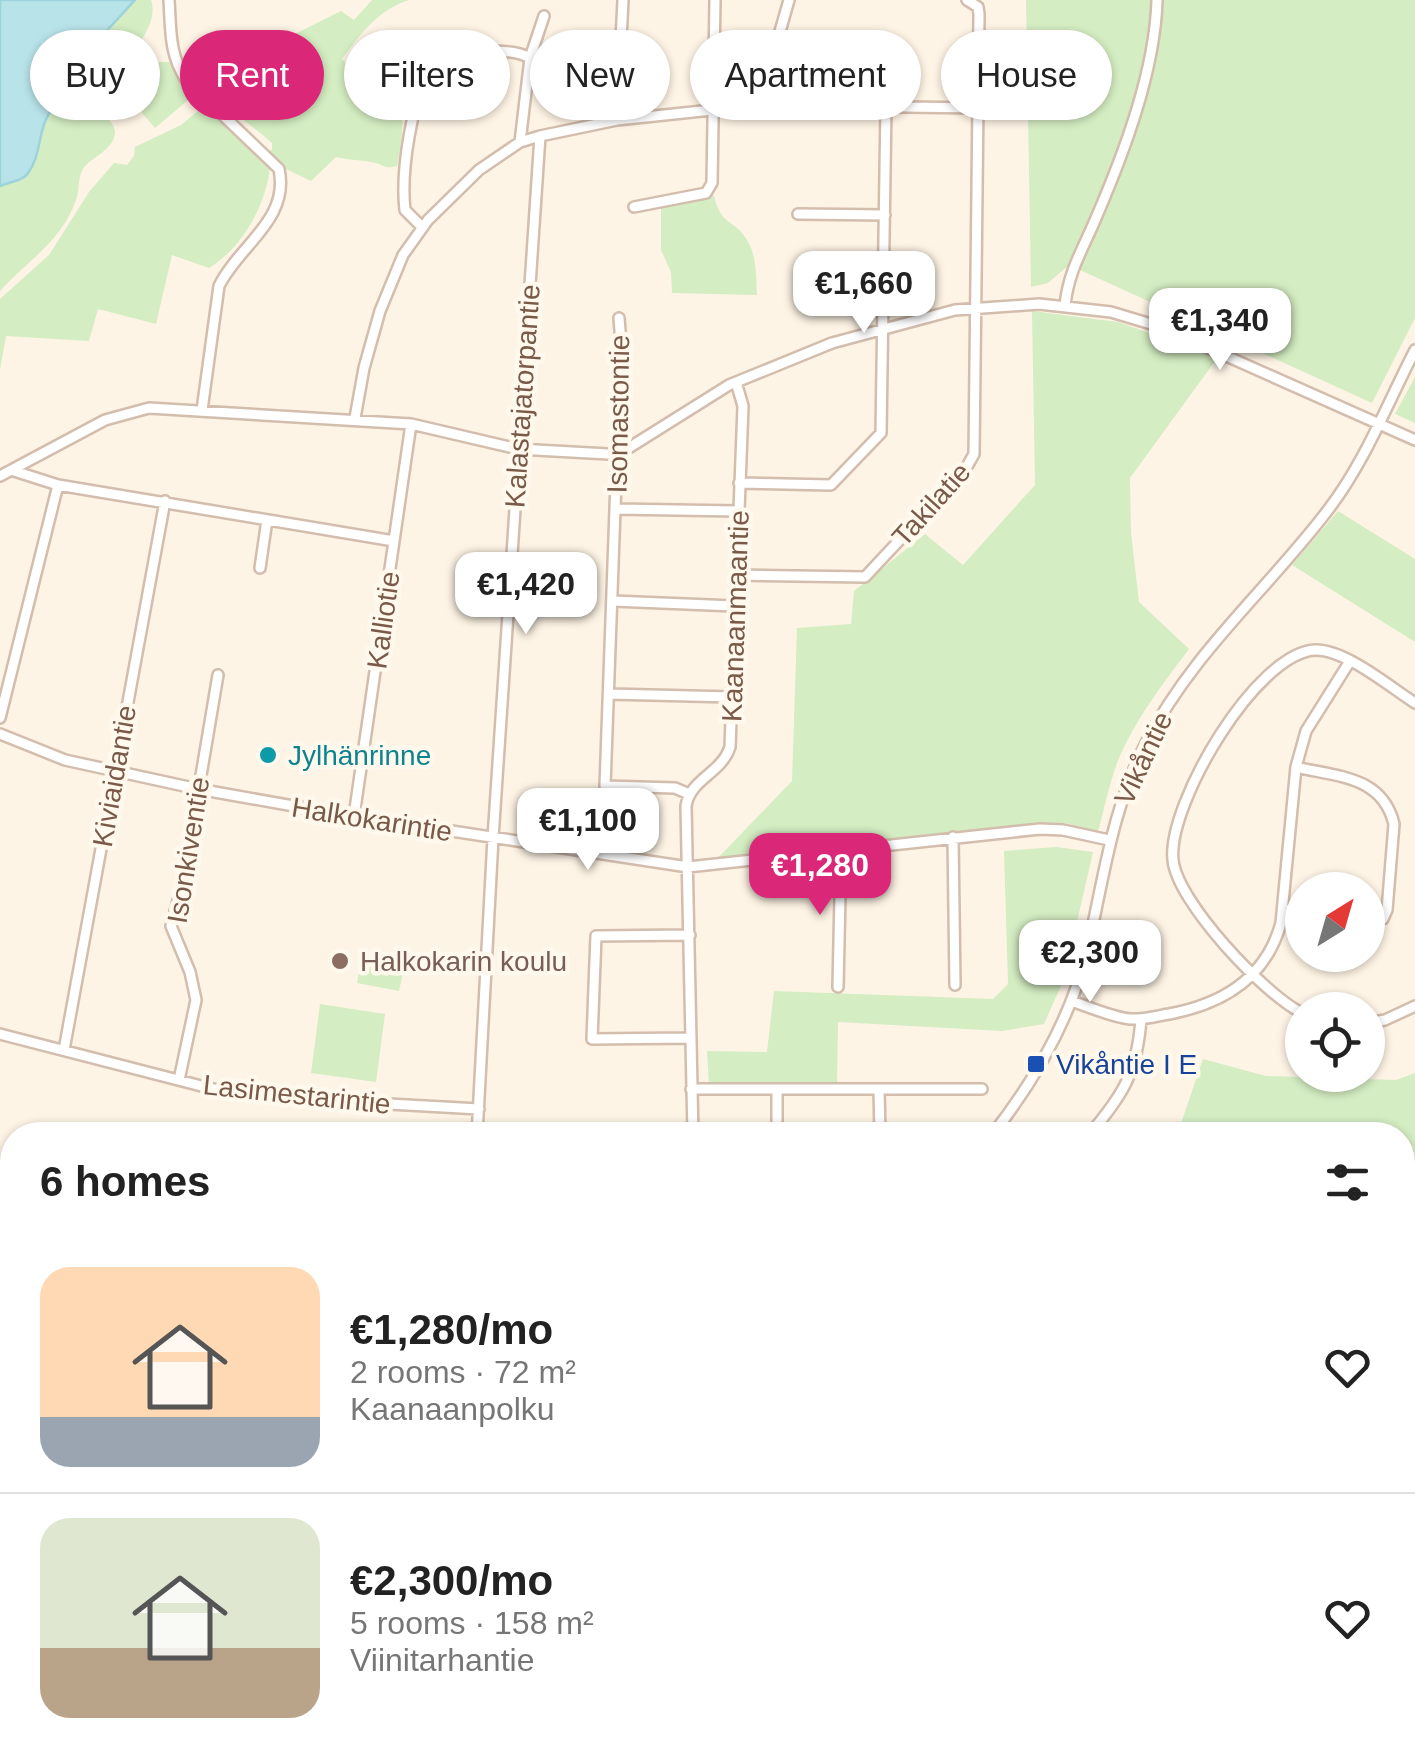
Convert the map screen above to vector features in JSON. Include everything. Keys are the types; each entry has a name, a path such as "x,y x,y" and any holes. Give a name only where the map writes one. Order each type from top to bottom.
{"street":[{"path":"169,0 172,53 177,66 186,80 280,168 282,184 278,206 219,286 202,410"},
{"path":"621,30 622,0"},
{"path":"715,30 716,0"},
{"path":"780,30 789,0"},
{"name":"Takilatie","path":"967,0 978,7 979,30"},
{"path":"1065,306 1071,270 1096,219 1139,98 1155,39 1157,0"},
{"path":"539,30 544,16"},
{"path":"422,227 404,210 402,189 416,102 428,65 439,59 511,50 530,58 520,142"},
{"path":"356,418 364,368 380,311 403,255 422,227 454,192 520,142 617,120"},
{"path":"634,206 706,193 713,174 714,120"},
{"path":"740,483 831,485 879,436 886,120"},
{"name":"Takilatie","path":"736,575 865,578 965,470 976,446 978,120"},
{"name":"Kalastajatorpantie","path":"478,1122 540,136"},
{"path":"798,214 885,215"},
{"path":"0,476 105,420 134,410 356,418 411,424 518,449 616,452 736,382 786,360 883,327 977,307 1065,306 1111,312 1161,327 1415,440"},
{"name":"Isomastontie","path":"619,318 605,786 675,788 689,794"},
{"name":"Vikåntie","path":"1001,1122 1041,1066 1071,1002 1088,949 1109,840 1130,776 1173,696 1347,483 1415,350"},
{"name":"Kaanaanmaantie","path":"689,794 727,756 744,406 736,382"},
{"name":"Kalliotie","path":"354,816 411,424"},
{"path":"11,470 58,485 394,541"},
{"path":"0,718 58,485"},
{"name":"Kiviaidantie","path":"64,1050 165,501"},
{"path":"616,509 737,511"},
{"path":"260,568 267,520"},
{"path":"613,601 734,606"},
{"path":"1285,1002 1254,975 1180,886 1172,856 1177,824 1200,771 1226,726 1271,673 1293,656 1314,650 1332,652 1415,703"},
{"path":"1071,1002 1124,1018 1141,1019 1213,1003 1254,975 1276,941 1283,909 1296,767 1306,732 1350,661"},
{"name":"Isonkiventie","path":"180,1080 196,1000 190,972 171,926 183,882 218,675"},
{"path":"609,694 732,698"},
{"name":"Halkokarintie","path":"0,734 64,760 198,789 688,867 953,837 1054,830 1109,840"},
{"path":"1296,767 1358,780 1380,794 1394,824 1385,914"},
{"path":"689,794 692,1122"},
{"path":"953,837 954,985"},
{"path":"838,987 841,850"},
{"path":"690,934 596,936 592,1039 691,1038"},
{"path":"1385,1019 1415,1006"},
{"path":"1099,1122 1126,1087 1138,1055 1141,1019"},
{"name":"Lasimestarintie","path":"0,1034 248,1094 479,1109"},
{"path":"691,1088 982,1090"},
{"path":"777,1089 777,1122"},
{"path":"879,1089 880,1122"}],"green space":[{"path":"135,0 151,0 147,30 107,30"},
{"path":"372,0 409,0 379,16 365,30 344,30 344,120 402,120 397,166 336,157 311,181 284,168 267,151 272,150 272,143 244,120 324,120 324,30 303,30 341,11 354,20"},
{"path":"1026,0 1415,0 1415,318 1372,403 1069,265 1048,283 1031,287 1028,120 1112,120 1112,30 1027,30"},
{"path":"160,62 170,62 180,76 180,107 155,128 148,120 160,120"},
{"path":"46,120 109,120 115,134 106,149 83,169 76,200 62,227 0,291 0,186 25,177"},
{"path":"187,120 219,120 270,167 264,196 242,237 209,268 172,255 156,324 98,309 89,341 6,336 0,370 0,299 49,255 89,192 114,163 127,165 135,147"},
{"path":"714,196 721,213 750,246 757,295 672,293 671,272 661,250 661,207"},
{"path":"1032,311 1118,322 1218,357 1130,478 1139,602 1189,649 1149,704 1124,748 1098,832 1065,823 716,860 792,781 797,628 851,624 854,591 925,534 963,565 1035,485"},
{"path":"1415,377 1415,423 1395,414"},
{"path":"1338,511 1415,559 1415,642 1292,565"},
{"path":"1056,847 1093,852 1064,979 1044,1024 1002,1031 838,1022 837,1084 709,1086 707,1051 767,1052 774,991 993,999 1008,984 1004,851"},
{"path":"360,965 403,973 399,991 357,983"},
{"path":"320,1004 385,1014 376,1082 311,1073"},
{"path":"1203,1059 1266,1076 1285,1077 1285,1092 1385,1092 1385,1080 1415,1073 1415,1122 1181,1122"}],"water":[{"path":"0,0 135,0 107,30 30,30 30,120 46,120 26,176 0,186"}],"place":[{"name":"Jylhänrinne","path":"268,755"},
{"name":"Halkokarin koulu","path":"340,961"},
{"name":"Vikåntie I E","path":"1036,1064"}]}
